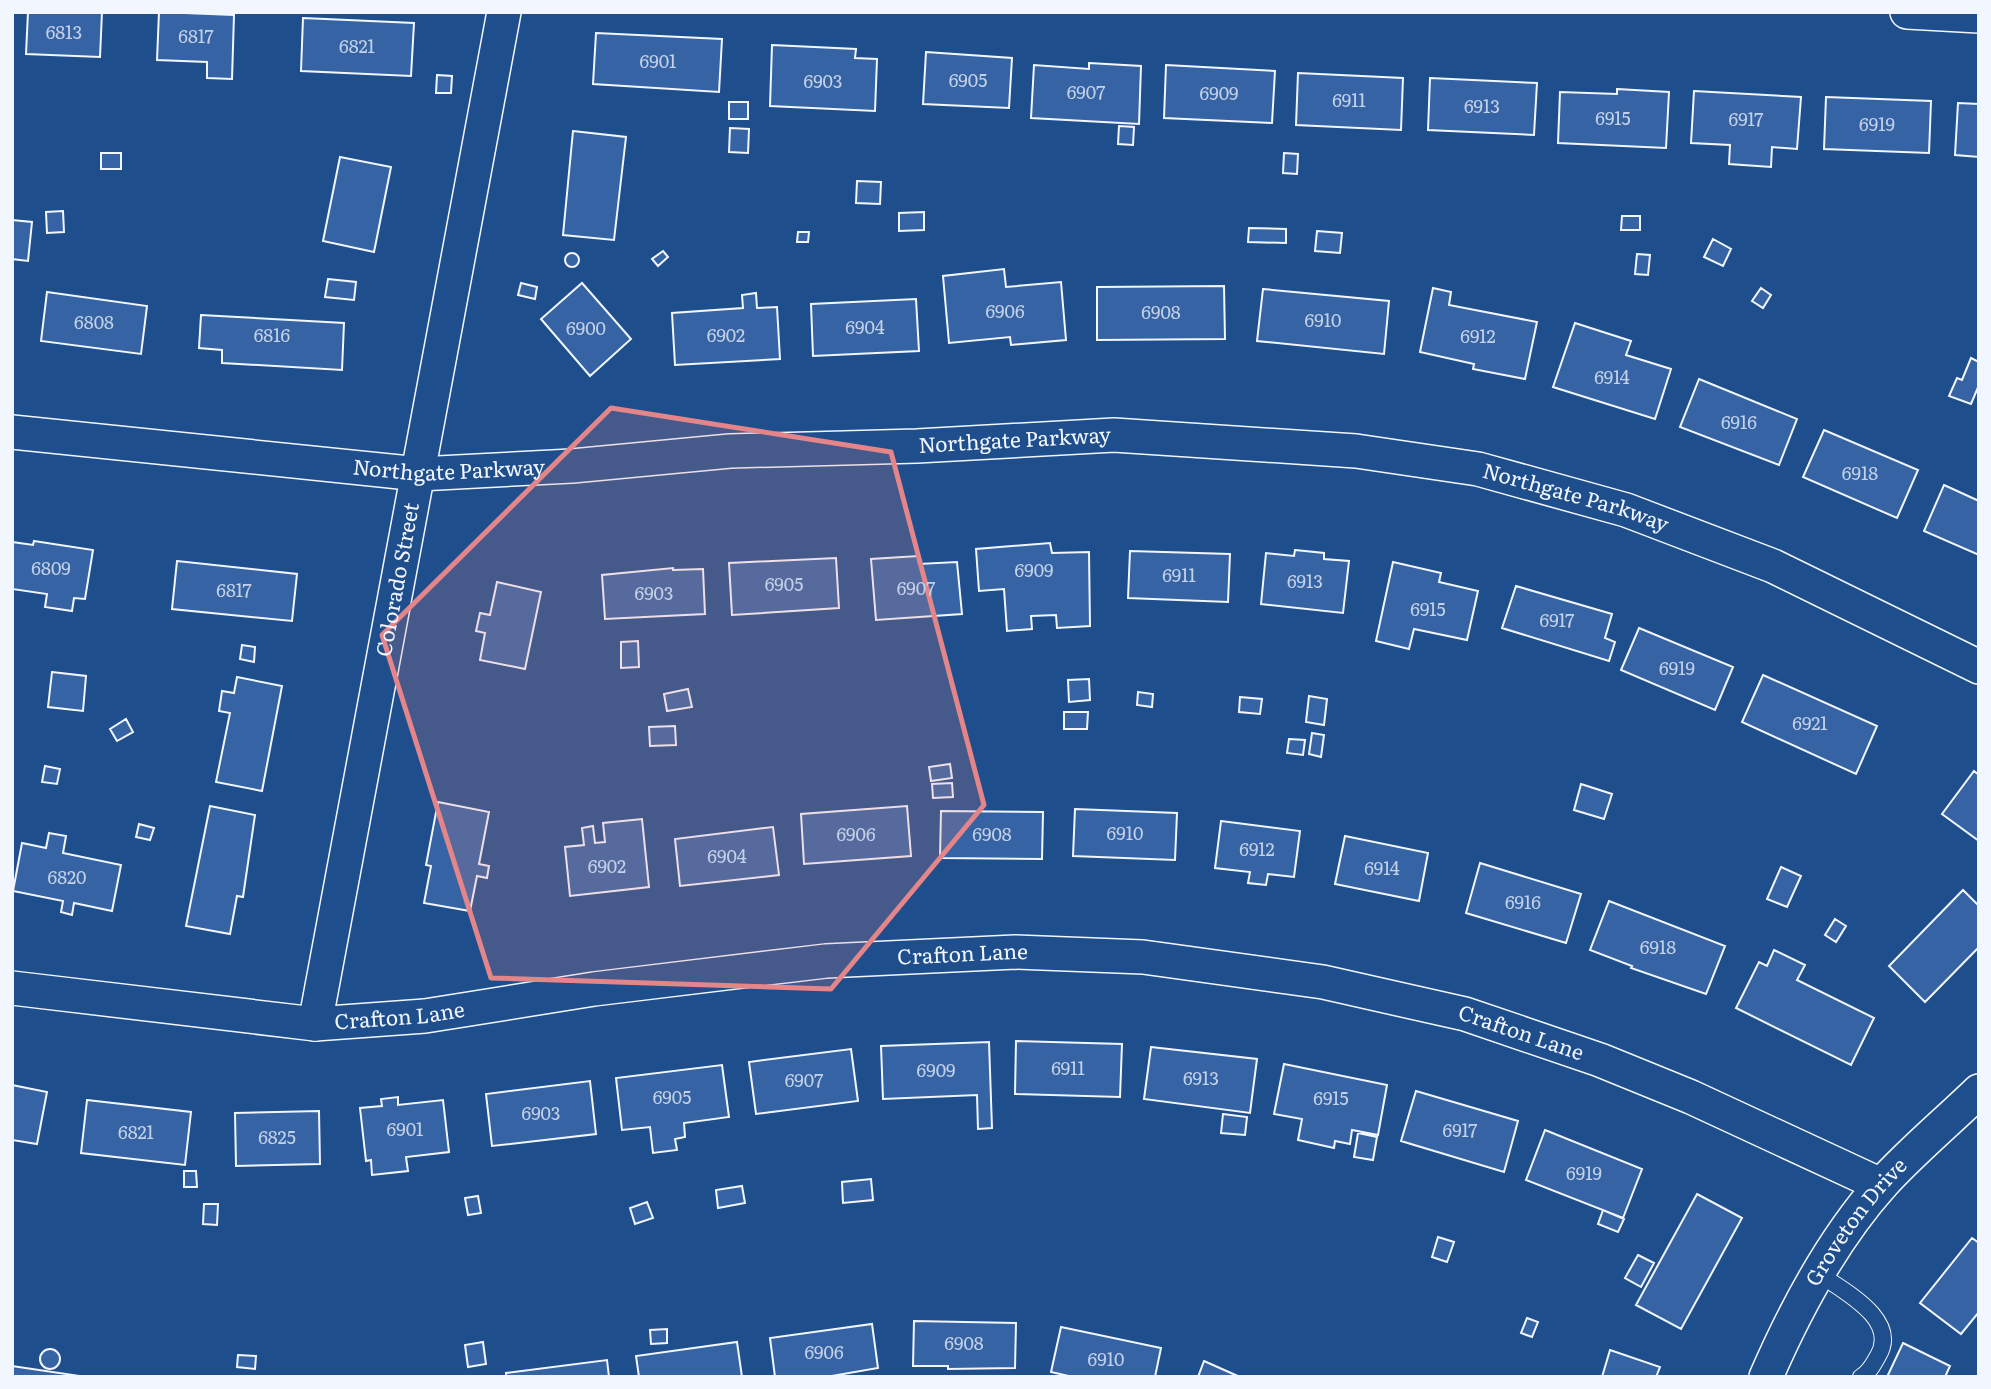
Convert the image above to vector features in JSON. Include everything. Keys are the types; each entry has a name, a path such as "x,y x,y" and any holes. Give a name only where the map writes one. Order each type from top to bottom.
{"street":[{"name":"Colorado Street","path":"315,1024 504,12"},
{"path":"1907,12 1979,16"},
{"name":"Northgate Parkway","path":"12,432 419,474 572,466 730,451 918,446 1114,435 1356,451 1478,469 1626,510 1773,566 1979,667"},
{"name":"Crafton Lane","path":"12,988 315,1024 425,1016 594,989 826,961 1015,953 1143,957 1323,982 1465,1014 1600,1060 1691,1097 1881,1185"},
{"name":"Groveton Drive","path":"1766,1377 1791,1319 1818,1273 1881,1185 1979,1091"}],"lane":[{"path":"1818,1273 1868,1309 1883,1330 1884,1346 1868,1373 1861,1377"}],"highlighted area":[{"path":"611,408 891,452 984,805 831,989 491,978 382,635"}],"building":[{"path":"28,12 102,12 100,57 26,54"},
{"path":"159,12 234,15 232,79 207,78 207,62 157,60"},
{"path":"303,18 414,23 411,76 301,71"},
{"path":"596,33 722,39 719,92 593,84"},
{"path":"772,45 856,49 855,58 877,59 875,111 770,106"},
{"path":"926,52 1012,58 1009,108 923,104"},
{"path":"1089,63 1141,66 1139,124 1031,118 1034,65 1089,69"},
{"path":"1166,65 1275,71 1272,123 1164,118"},
{"path":"1298,73 1403,78 1401,130 1296,125"},
{"path":"437,75 452,76 451,93 436,93"},
{"path":"1430,78 1537,83 1534,135 1428,130"},
{"path":"1617,89 1669,92 1666,148 1558,143 1560,92 1617,94"},
{"path":"1694,91 1801,97 1797,149 1772,147 1771,167 1729,164 1730,145 1691,143"},
{"path":"1826,97 1931,101 1929,153 1824,149"},
{"path":"729,102 748,102 748,119 729,119"},
{"path":"1958,103 1979,104 1979,157 1955,155"},
{"path":"1119,126 1134,127 1133,145 1118,144"},
{"path":"730,128 749,129 748,153 729,152"},
{"path":"573,131 626,137 614,240 563,235"},
{"path":"101,153 121,153 121,169 101,169"},
{"path":"1284,153 1298,154 1297,174 1283,173"},
{"path":"340,157 391,167 374,252 323,241"},
{"path":"857,181 881,182 880,204 856,203"},
{"path":"63,211 64,232 47,233 46,212"},
{"path":"924,212 924,230 899,231 899,213"},
{"path":"1622,216 1640,216 1640,230 1621,230"},
{"path":"12,220 32,222 28,261 12,259"},
{"path":"1249,228 1286,229 1286,243 1248,242"},
{"path":"1317,231 1342,233 1340,253 1315,251"},
{"path":"798,232 809,232 808,242 797,242"},
{"path":"1713,239 1731,249 1723,266 1704,257"},
{"path":"663,251 668,257 658,266 652,259"},
{"path":"569,253 575,253 579,260 575,267 569,267 565,263 565,257"},
{"path":"1637,254 1650,255 1648,275 1635,274"},
{"path":"1004,269 1006,287 1061,282 1066,340 1011,345 1010,337 949,343 943,276"},
{"path":"328,279 356,282 354,300 325,297"},
{"path":"521,283 537,287 535,299 518,295"},
{"path":"582,283 631,339 590,376 541,319"},
{"path":"1224,286 1225,339 1097,340 1097,287"},
{"path":"1433,288 1451,292 1449,305 1537,322 1525,379 1473,369 1474,364 1420,352"},
{"path":"1761,288 1771,295 1763,308 1752,301"},
{"path":"1263,289 1389,301 1384,354 1257,341"},
{"path":"47,292 147,306 141,354 41,341"},
{"path":"756,293 757,308 777,307 780,359 675,365 672,313 743,308 742,295"},
{"path":"916,299 919,351 813,356 811,304"},
{"path":"201,315 344,323 342,370 222,363 222,350 199,348"},
{"path":"1575,323 1631,341 1626,355 1671,369 1655,419 1553,387"},
{"path":"1971,358 1979,362 1979,385 1971,404 1949,396 1957,378 1962,380"},
{"path":"1699,379 1797,419 1779,465 1680,427"},
{"path":"1824,430 1918,470 1897,518 1803,477"},
{"path":"1944,485 1979,501 1979,555 1924,531"},
{"path":"34,541 93,550 85,599 74,598 72,611 45,607 47,594 12,589 12,542 33,545"},
{"path":"1050,543 1052,553 1089,552 1090,626 1057,628 1056,615 1031,616 1032,629 1007,631 1004,589 979,591 976,549"},
{"path":"1295,550 1324,553 1324,559 1349,561 1343,613 1261,604 1266,553 1294,556"},
{"path":"1130,551 1230,554 1228,602 1128,598"},
{"path":"918,556 919,564 957,562 962,614 876,620 871,559"},
{"path":"836,558 839,608 732,615 729,563"},
{"path":"177,561 297,574 292,621 172,609"},
{"path":"1393,562 1441,573 1439,582 1478,591 1467,640 1414,629 1409,649 1376,641"},
{"path":"673,568 703,569 705,614 605,619 602,575"},
{"path":"497,582 541,592 525,669 480,660 485,633 476,631 480,613 490,615"},
{"path":"1516,586 1612,614 1605,638 1615,642 1609,661 1502,628"},
{"path":"1639,628 1733,667 1715,710 1621,670"},
{"path":"638,641 639,667 621,668 621,642"},
{"path":"242,645 255,647 254,662 240,659"},
{"path":"52,672 86,676 83,711 48,707"},
{"path":"1763,675 1877,726 1856,774 1742,722"},
{"path":"237,677 282,686 262,791 216,782 230,713 219,711 222,691 234,693"},
{"path":"1089,679 1090,700 1069,702 1068,680"},
{"path":"688,689 692,707 667,711 664,694"},
{"path":"1138,692 1153,694 1152,707 1137,705"},
{"path":"1309,696 1327,699 1324,725 1306,722"},
{"path":"1240,697 1262,699 1260,714 1239,712"},
{"path":"1064,712 1088,712 1087,729 1064,729"},
{"path":"126,719 133,732 117,741 110,729"},
{"path":"675,726 676,745 650,746 649,727"},
{"path":"1312,733 1324,735 1321,757 1309,754"},
{"path":"1289,739 1305,740 1303,755 1287,753"},
{"path":"950,764 952,778 931,781 929,767"},
{"path":"45,766 60,769 57,784 42,782"},
{"path":"1974,771 1979,775 1979,841 1942,814"},
{"path":"952,783 953,797 933,798 932,784"},
{"path":"1581,784 1612,794 1604,819 1574,810"},
{"path":"438,802 489,812 479,864 489,866 487,878 477,876 470,911 424,903 431,866 426,865"},
{"path":"210,806 255,815 243,897 237,896 230,934 186,926"},
{"path":"907,806 911,856 804,864 801,814"},
{"path":"1075,809 1177,813 1175,860 1073,856"},
{"path":"941,811 1043,812 1042,859 940,858"},
{"path":"642,819 649,887 570,896 565,847 584,845 582,828 593,826 595,843 605,842 603,823"},
{"path":"1221,821 1300,831 1294,877 1268,874 1266,885 1248,883 1250,872 1215,868"},
{"path":"139,824 154,828 150,840 136,837"},
{"path":"773,827 779,875 680,886 675,839"},
{"path":"49,833 66,836 63,853 121,865 112,911 74,903 72,915 61,912 63,901 13,891 22,843 46,848"},
{"path":"1345,836 1428,853 1419,901 1335,884"},
{"path":"1480,863 1581,894 1566,943 1466,913"},
{"path":"1781,867 1801,876 1787,907 1767,899"},
{"path":"1963,890 1979,906 1979,947 1925,1002 1889,966"},
{"path":"1609,901 1725,946 1706,994 1631,968 1632,966 1590,950"},
{"path":"1835,919 1846,926 1836,942 1825,935"},
{"path":"1774,950 1805,965 1797,980 1874,1018 1851,1065 1736,1008 1759,962 1767,966"},
{"path":"1016,1041 1122,1044 1120,1097 1015,1094"},
{"path":"989,1042 992,1128 978,1129 977,1095 883,1099 881,1046"},
{"path":"1151,1047 1257,1059 1250,1113 1144,1099"},
{"path":"851,1049 858,1101 756,1114 749,1062"},
{"path":"1284,1064 1387,1085 1378,1135 1352,1130 1350,1144 1335,1141 1334,1148 1298,1140 1302,1119 1274,1114"},
{"path":"722,1065 729,1117 684,1123 685,1137 675,1139 677,1150 653,1153 650,1127 622,1130 616,1078"},
{"path":"590,1081 596,1134 492,1146 486,1094"},
{"path":"12,1085 47,1092 37,1144 12,1140"},
{"path":"1416,1091 1518,1121 1504,1172 1401,1141"},
{"path":"398,1097 398,1105 443,1100 449,1152 406,1157 408,1171 372,1175 371,1160 366,1161 360,1108 382,1106 381,1099"},
{"path":"87,1100 191,1112 185,1165 81,1153"},
{"path":"319,1111 320,1164 236,1166 235,1113"},
{"path":"1223,1114 1247,1117 1245,1135 1221,1133"},
{"path":"1545,1130 1642,1169 1623,1218 1526,1180"},
{"path":"1358,1133 1377,1137 1373,1160 1354,1157"},
{"path":"184,1171 196,1171 197,1187 184,1187"},
{"path":"871,1179 873,1200 843,1203 842,1182"},
{"path":"742,1186 745,1203 718,1208 716,1190"},
{"path":"1697,1194 1742,1218 1681,1329 1636,1305"},
{"path":"478,1196 481,1213 468,1215 465,1198"},
{"path":"647,1202 653,1218 635,1224 630,1208"},
{"path":"204,1204 218,1204 217,1225 203,1224"},
{"path":"1603,1210 1624,1219 1618,1232 1598,1224"},
{"path":"1438,1237 1454,1242 1447,1262 1432,1257"},
{"path":"1972,1238 1979,1243 1979,1312 1961,1334 1920,1303"},
{"path":"1638,1255 1654,1263 1641,1287 1625,1278"},
{"path":"1527,1318 1538,1322 1532,1337 1521,1333"},
{"path":"914,1321 1016,1323 1015,1368 948,1369 948,1366 913,1366"},
{"path":"872,1324 878,1368 826,1377 775,1377 770,1338"},
{"path":"1061,1327 1161,1348 1155,1377 1073,1377 1051,1372"},
{"path":"667,1329 667,1343 651,1344 650,1330"},
{"path":"483,1342 486,1364 468,1367 465,1345"},
{"path":"737,1342 742,1377 639,1377 636,1356"},
{"path":"1903,1343 1950,1366 1945,1377 1887,1377"},
{"path":"46,1349 54,1349 60,1359 54,1369 46,1369 40,1363 40,1355"},
{"path":"1610,1350 1660,1367 1656,1377 1602,1377"},
{"path":"238,1355 256,1356 255,1369 237,1367"},
{"path":"607,1360 609,1377 506,1377 506,1373"},
{"path":"1204,1361 1240,1377 1198,1377"},
{"path":"12,1366 80,1376 80,1377 12,1377"}]}
